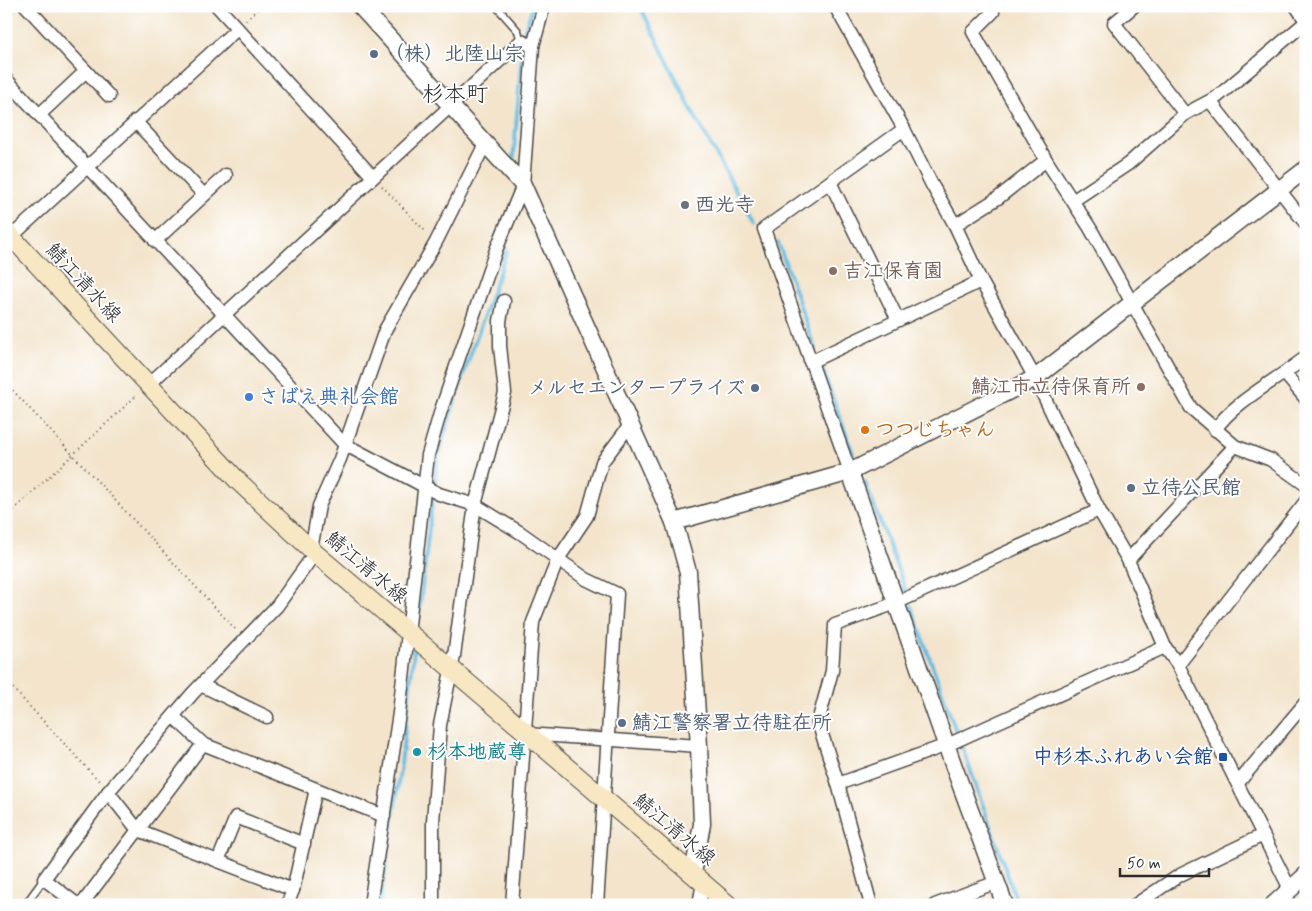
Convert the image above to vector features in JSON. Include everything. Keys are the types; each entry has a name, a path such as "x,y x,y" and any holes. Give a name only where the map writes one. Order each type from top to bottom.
{"main road":[{"name":"鯖江清水線","path":"9,234 238,481 313,551 451,666 526,734 729,905"}],"street":[{"path":"26,6 109,96"},
{"path":"217,6 373,177"},
{"path":"360,6 523,185 674,522 688,572 702,824 698,878 699,905"},
{"path":"370,905 399,712 407,630 431,490 428,455 441,410 496,250 523,185 527,44 544,6"},
{"path":"835,6 904,128 932,185 955,225 981,281 1035,378 1099,510 1128,560 1165,647 1178,665 1290,889"},
{"path":"991,6 992,12 973,32 1046,160 1074,200 1191,408 1235,446 1271,460 1306,486"},
{"path":"1134,6 1114,23 1185,114"},
{"path":"1074,200 1128,164 1185,114 1210,101 1306,21 1296,6"},
{"path":"9,234 87,166 237,29"},
{"path":"148,385 451,105 527,44"},
{"path":"39,115 86,71"},
{"path":"6,79 344,444 431,490 475,505 521,532 586,579 617,594 597,905"},
{"path":"1210,101 1306,224"},
{"path":"135,122 204,195"},
{"path":"904,128 764,229 1005,905"},
{"path":"204,744 83,904 74,902 44,878 108,792 201,685 277,606 313,551 319,506 344,444 385,330 436,242 485,144"},
{"path":"955,225 998,198 1046,160"},
{"path":"674,522 850,472 1035,378 1306,169"},
{"path":"155,241 226,175"},
{"path":"830,182 898,320"},
{"path":"810,362 981,281"},
{"path":"433,905 434,801 440,725 451,666 475,505 505,393 500,346 500,322 504,301"},
{"path":"1216,430 1225,415 1285,374 1306,357"},
{"path":"1285,374 1306,399"},
{"path":"512,905 533,622 558,559 587,516 602,462 630,425"},
{"path":"1128,560 1235,446"},
{"path":"1178,665 1306,501"},
{"path":"872,905 838,784 818,722 832,671 835,625 896,603 1099,510"},
{"path":"838,784 947,745 1165,647"},
{"path":"201,685 267,717"},
{"path":"1238,783 1306,702"},
{"path":"174,717 204,744 384,816"},
{"path":"526,734 699,746"},
{"path":"287,905 293,890 316,789"},
{"path":"108,792 138,830 293,890"},
{"path":"218,861 236,817 304,844"},
{"path":"1135,905 1180,875 1263,835"},
{"path":"1273,905 1306,875"},
{"path":"935,905 997,882"}],"lane":[{"path":"496,6 527,44"},
{"path":"25,905 44,878"}],"path":[{"path":"237,29 261,6"},
{"path":"373,177 436,242"},
{"path":"6,383 245,639"},
{"path":"6,517 148,385"},
{"path":"6,681 108,792"}],"waterway":[{"path":"524,33 533,6"},
{"path":"640,6 689,105 754,224"},
{"path":"513,165 522,51"},
{"path":"778,242 815,349"},
{"path":"434,488 438,454 507,250"},
{"path":"822,368 853,453"},
{"path":"865,482 906,591"},
{"path":"418,622 433,495"},
{"path":"911,606 956,731"},
{"path":"380,905 401,764 414,650"},
{"path":"963,749 1018,905"}],"place":[{"name":"（株）北陸山宗","path":"374,54"},
{"name":"西光寺","path":"685,205"},
{"name":"吉江保育園","path":"833,271"},
{"name":"鯖江市立待保育所","path":"1141,387"},
{"name":"メルセエンタープライズ","path":"755,388"},
{"name":"さばえ典礼会館","path":"249,397"},
{"name":"つつじちゃん","path":"865,430"},
{"name":"立待公民館","path":"1131,488"},
{"name":"鯖江警察署立待駐在所","path":"622,723"},
{"name":"杉本地蔵尊","path":"417,752"},
{"name":"中杉本ふれあい会館","path":"1223,757"}],"district":[{"name":"杉本町","path":"455,95"}]}
